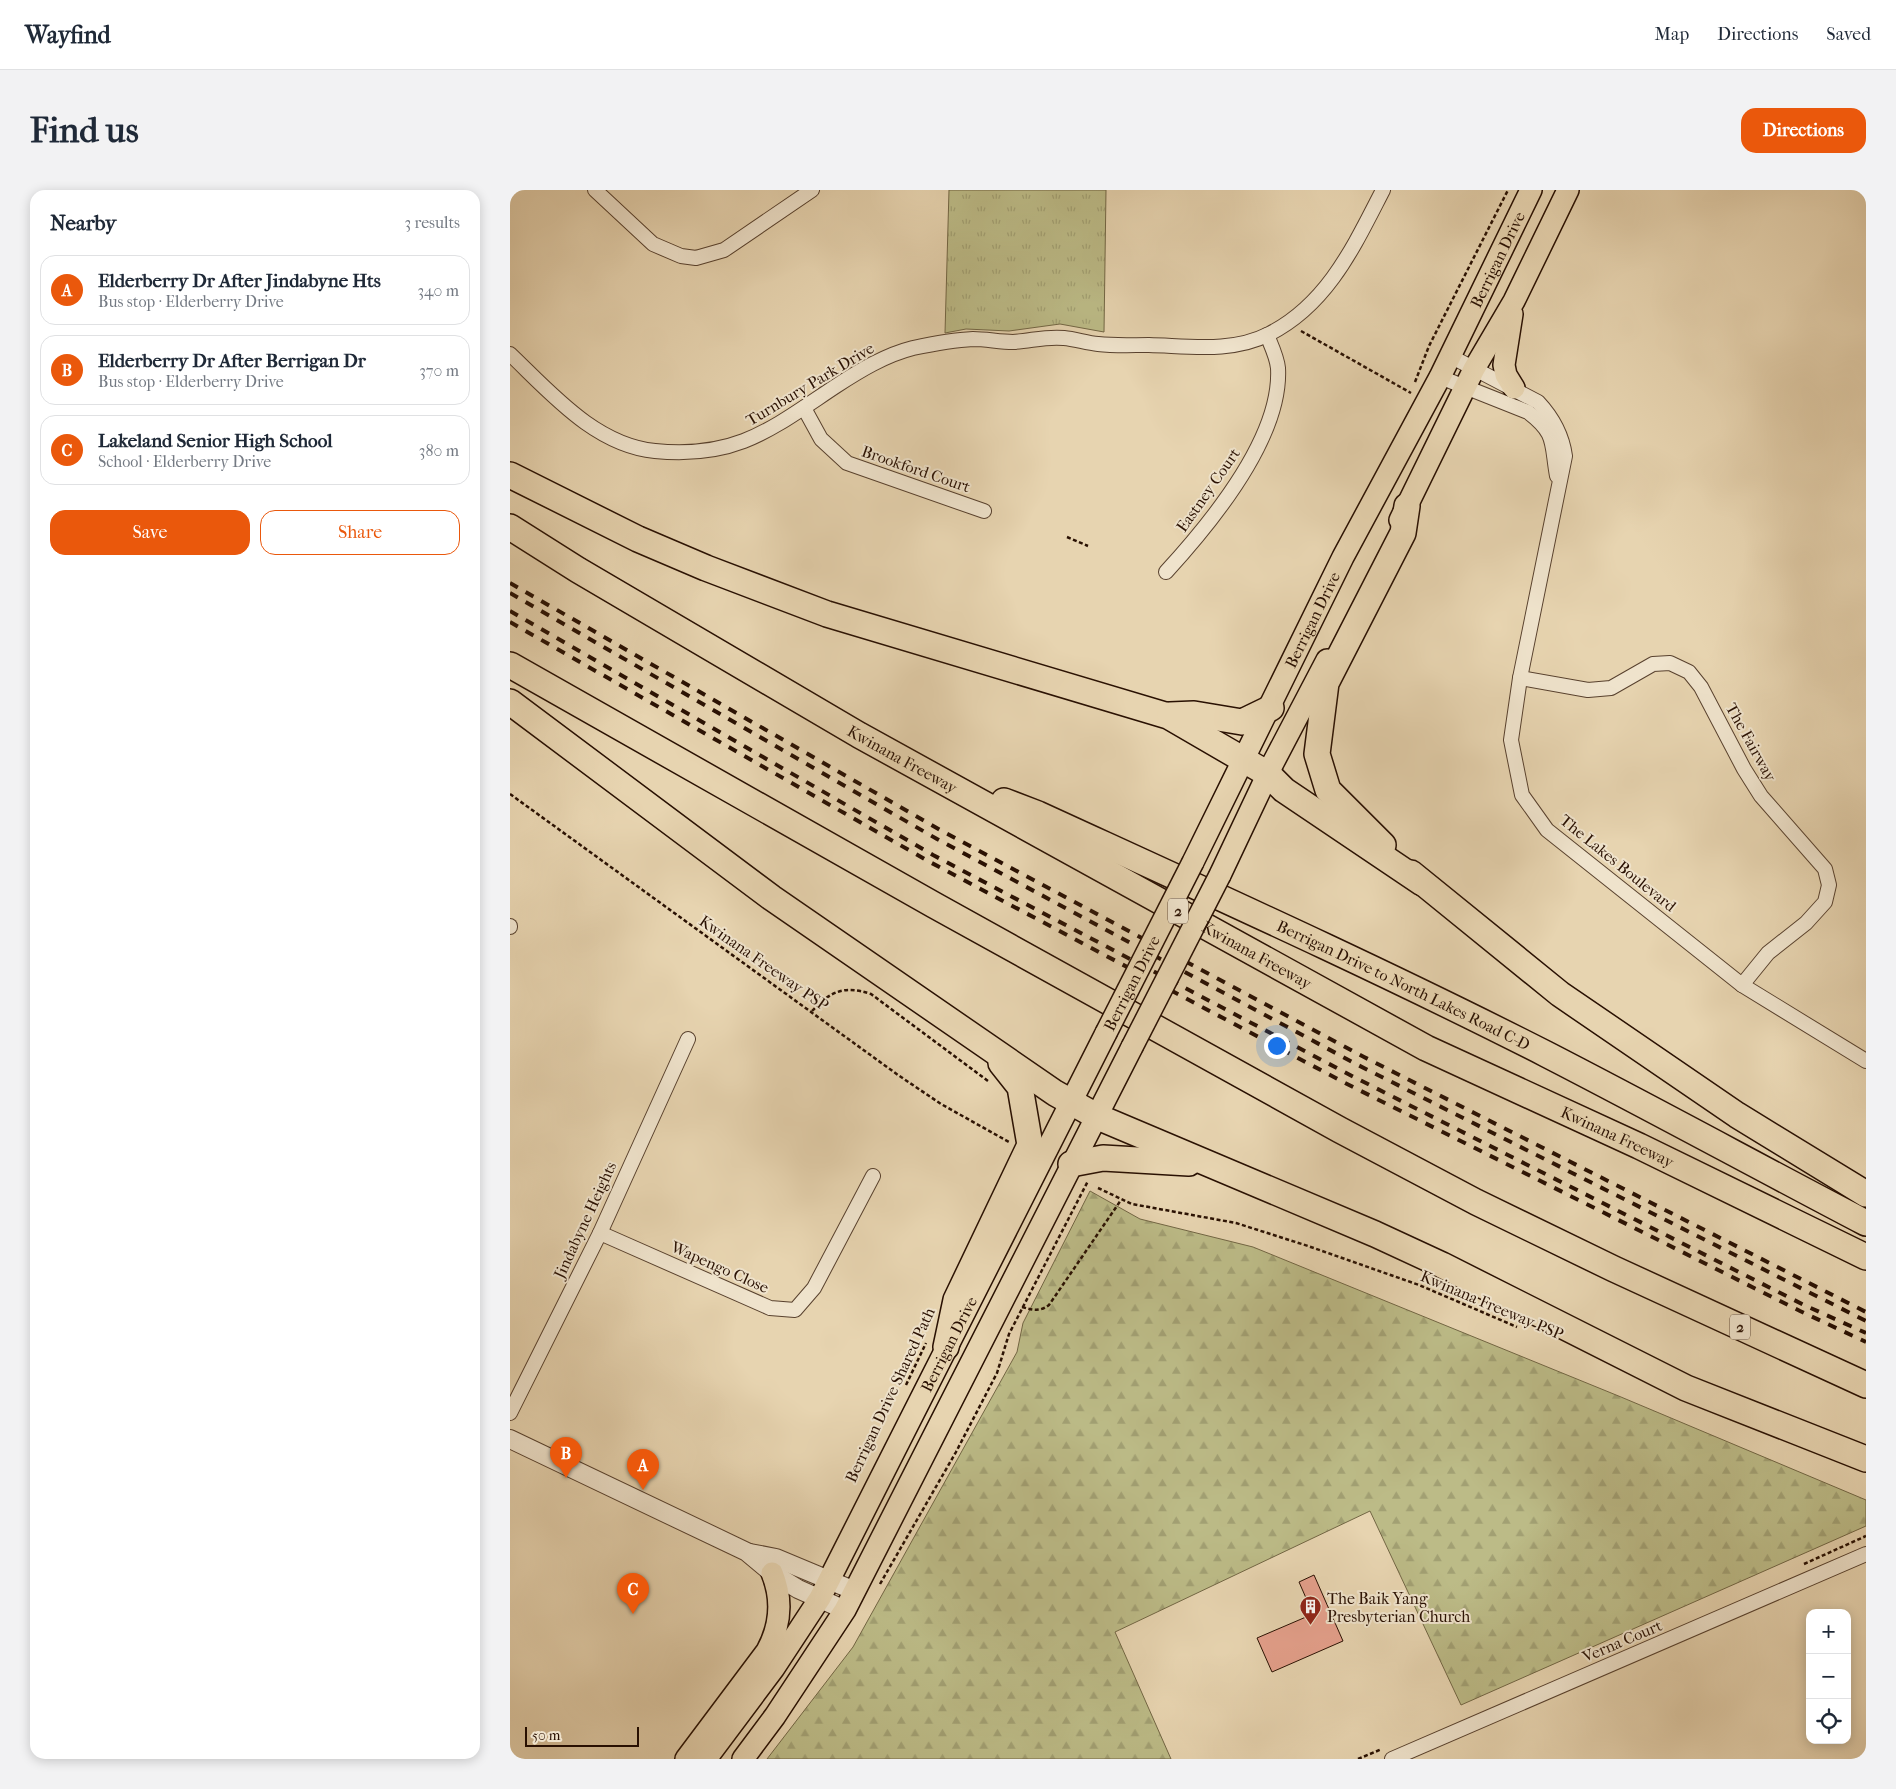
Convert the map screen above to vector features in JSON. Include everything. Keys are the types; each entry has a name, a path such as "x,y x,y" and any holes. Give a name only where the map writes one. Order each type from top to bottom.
{"highway":[{"path":"510,475 638,539 706,568 827,614 1168,716 1268,774 1284,790 1422,883 1560,994 1737,1115 1866,1194"},
{"path":"1407,506 1403,533 1326,683 1316,754 1328,790 1422,883"},
{"name":"Kwinana Freeway","path":"510,527 620,595 928,774 1426,1048 1639,1146 1866,1257"},
{"name":"2","path":"510,665 934,905 1340,1130 1476,1202 1614,1269 1866,1385"},
{"path":"510,702 772,898 1055,1093 1098,1116 1434,1261 1686,1388 1866,1459"},
{"path":"1168,716 1194,714 1242,722 1271,708"},
{"name":"Berrigan Drive to North Lakes Road C-D","path":"928,774 1038,814 1309,939 1545,1054 1866,1223"},
{"path":"938,1342 1030,1145 1020,1087 988,1048"},
{"path":"1071,1164 1103,1158 1165,1160 1212,1166"},
{"path":"1614,1269 1641,1293 1866,1403"}],"main road":[{"name":"Berrigan Drive","path":"706,1759 774,1668 825,1590 938,1342 1071,1101 1193,862 1243,759 1271,708 1343,557 1440,377 1531,190"},
{"name":"Berrigan Drive","path":"743,1759 775,1716 845,1610 855,1591 1071,1164 1098,1116 1220,874 1268,774 1407,506 1474,369 1514,301 1568,190"},
{"path":"1514,301 1504,365 1506,375 1514,388"},
{"path":"686,1759 767,1651 775,1637 780,1600 772,1573"}],"street":[{"path":"595,190 653,244 681,256 696,258 724,250 812,190"},
{"name":"Turnbury Park Drive","path":"510,354 566,407 595,429 622,442 652,451 715,451 751,440 804,408 860,370 910,349 974,339 1028,341 1043,337 1064,338 1099,344 1223,347 1267,335 1290,322 1316,299 1347,261 1383,190"},
{"name":"Eastney Court","path":"1166,572 1191,545 1251,463 1268,424 1277,385 1278,366 1267,335"},
{"name":"The Lakes Boulevard","path":"1450,356 1538,402 1548,412 1557,428 1562,440 1565,456 1558,482 1520,678 1511,740 1522,795 1547,830 1742,985 1866,1061"},
{"name":"The Lakes Boulevard","path":"1440,377 1464,389 1487,394 1528,412 1540,422 1551,435 1558,482"},
{"name":"Brookford Court","path":"804,408 821,439 847,463 984,511"},
{"name":"The Fairway","path":"1520,678 1588,690 1611,688 1653,664 1670,664 1689,672 1701,687 1757,789 1825,869 1829,885 1825,902 1806,923 1768,953 1742,985"},
{"name":"Jindabyne Heights","path":"510,1413 600,1233 688,1040"},
{"name":"Wapengo Close","path":"600,1233 770,1308 795,1310 814,1288 873,1176"},
{"path":"510,1439 747,1552 776,1558 825,1590 845,1610"},
{"path":"747,1552 772,1573 798,1589 855,1591"},
{"name":"Verna Court","path":"1392,1759 1866,1554"}],"path":[{"path":"1290,322 1310,338 1411,393"},
{"path":"1067,537 1088,546"},
{"name":"Kwinana Freeway PSP","path":"510,794 920,1090 1010,1143"},
{"path":"812,1011 824,998 837,991 850,988 871,994 992,1084"},
{"name":"Kwinana Freeway PSP","path":"1098,1188 1121,1200 1141,1206 1236,1223 1308,1246 1419,1285 1522,1329"},
{"path":"1022,1307 1043,1310 1058,1296 1121,1200"},
{"name":"Berrigan Drive Shared Path","path":"903,1391 938,1342"}],"green space":[{"path":"949,190 1106,190 1104,332 1060,324 1009,331 966,329 945,333"},
{"path":"1090,1191 1140,1219 1253,1247 1621,1397 1866,1500 1866,1526 1461,1705 1370,1511 1115,1632 1171,1759 767,1759 853,1647 1017,1352 1023,1323"}],"building":[{"name":"The Baik Yang Presbyterian Church","path":"1314,1575 1343,1641 1272,1672 1257,1638 1313,1614 1299,1582"}],"railway":[{"path":"510,583 942,831 1364,1057 1866,1312"},
{"path":"510,593 937,839 1358,1065 1866,1321"},
{"path":"510,611 933,855 1350,1075 1804,1305 1866,1333"},
{"path":"510,622 928,861 1345,1083 1800,1311 1866,1342"}],"place":[{"name":"Elderberry Dr After Berrigan Dr","path":"566,1478"},
{"name":"Elderberry Dr After Jindabyne Hts","path":"643,1490"},
{"name":"Lakeland Senior High School","path":"633,1614"},
{"name":"The Baik Yang Presbyterian Church","path":"1311,1626"}]}
